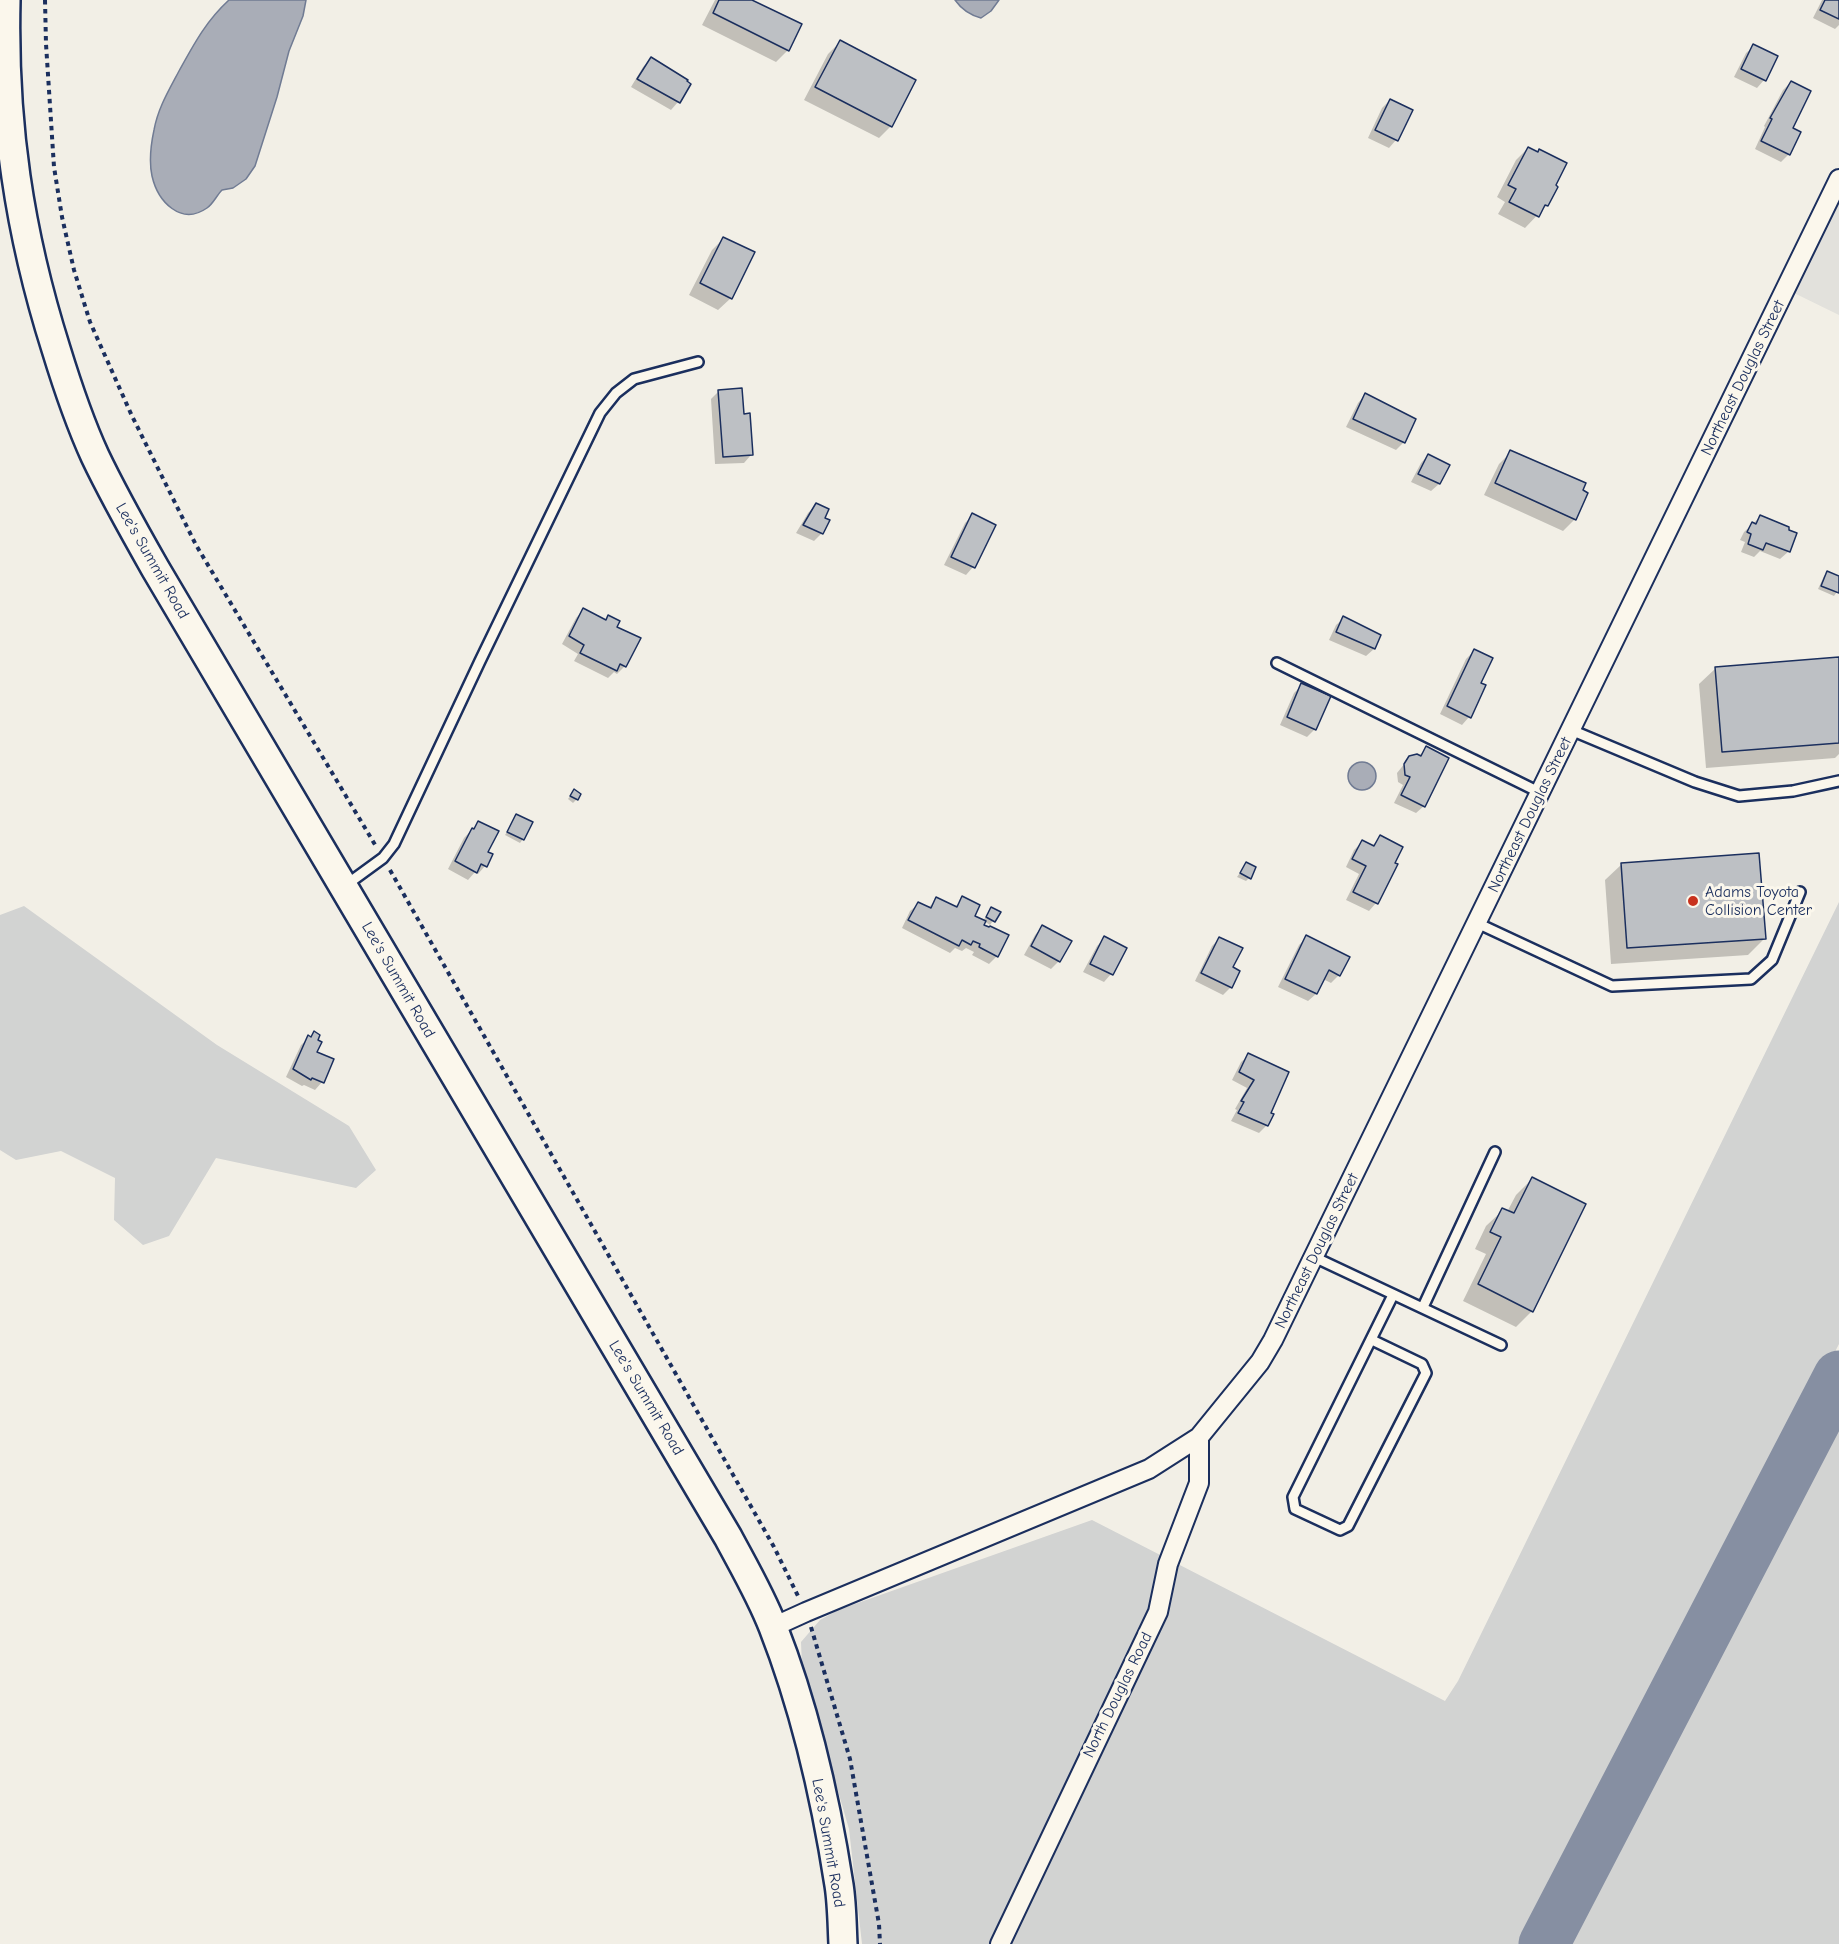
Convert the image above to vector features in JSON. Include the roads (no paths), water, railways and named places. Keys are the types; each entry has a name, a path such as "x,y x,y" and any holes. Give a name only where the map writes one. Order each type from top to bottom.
{"main road":[{"name":"Lee's Summit Road","path":"6,0 6,91 17,196 38,290 70,394 94,454 123,512 728,1537 754,1585 773,1627 802,1714 822,1797 839,1886 843,1944"}],"street":[{"name":"Northeast Douglas Street","path":"773,1627 1149,1469 1198,1437 1260,1362 1314,1257 1839,179"},
{"name":"North Douglas Road","path":"1000,1944 1158,1612 1168,1564 1199,1483 1198,1437"}],"lane":[{"path":"344,887 383,858 394,844 600,413 616,393 634,379 698,362"},
{"path":"1277,663 1541,793"},
{"path":"1571,730 1695,782 1739,796 1793,790 1839,781"},
{"path":"1477,923 1612,986 1750,979 1772,960 1800,892"},
{"path":"1423,1307 1495,1152"},
{"path":"1314,1257 1502,1345"},
{"path":"1372,1340 1422,1364 1426,1373 1348,1526 1340,1530 1295,1509 1293,1497 1393,1295"}],"place":[{"name":"Adams Toyota Collision Center","path":"1693,901"}]}
